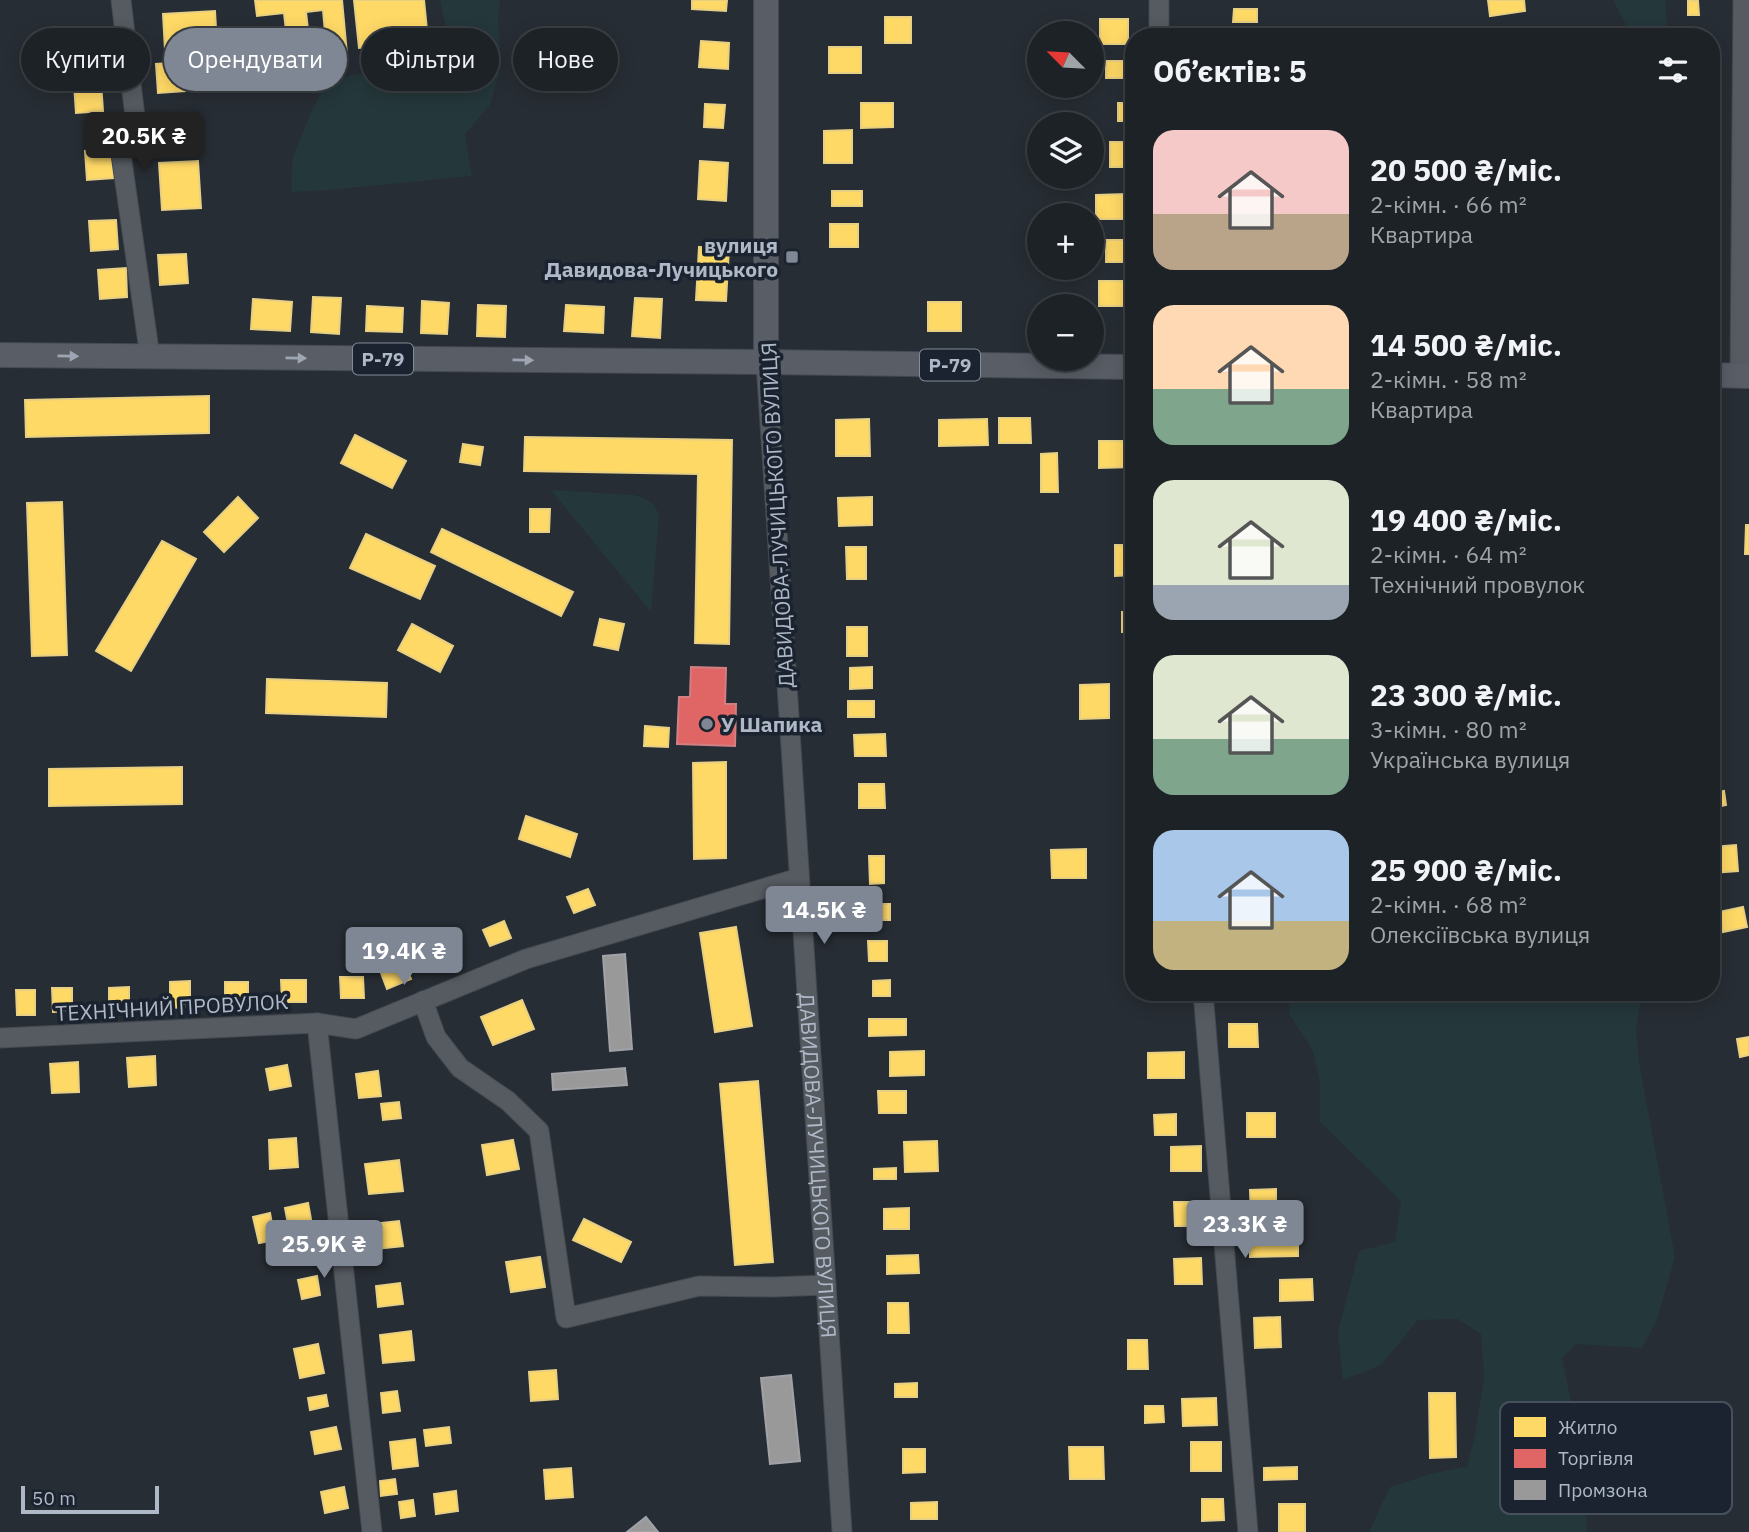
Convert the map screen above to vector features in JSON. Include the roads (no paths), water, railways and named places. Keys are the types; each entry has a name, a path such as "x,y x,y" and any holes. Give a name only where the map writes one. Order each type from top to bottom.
{"main road":[{"name":"ДАВИДОВА-ЛУЧИЦЬКОГО ВУЛИЦЯ","path":"766,0 766,362"},
{"name":"Р-79","path":"0,355 1125,367"},
{"path":"1720,375 1745,376"}],"street":[{"path":"121,0 136,125 117,126 150,356"},
{"path":"1159,28 1160,0"},
{"path":"1743,0 1746,26 1745,376"},
{"name":"ДАВИДОВА-ЛУЧИЦЬКОГО ВУЛИЦЯ","path":"766,362 842,1532"},
{"name":"ТЕХНІЧНИЙ ПРОВУЛОК","path":"0,1038 317,1023 356,1029 526,959 799,878"},
{"path":"423,1001 436,1037 460,1068 508,1101 539,1131 566,1318 699,1286 826,1285"},
{"path":"1204,1001 1248,1532"},
{"path":"317,1023 372,1532"}],"place":[{"name":"вулиця Давидова-Лучицького","path":"792,257"},
{"name":"У Шапика","path":"707,724"}]}
